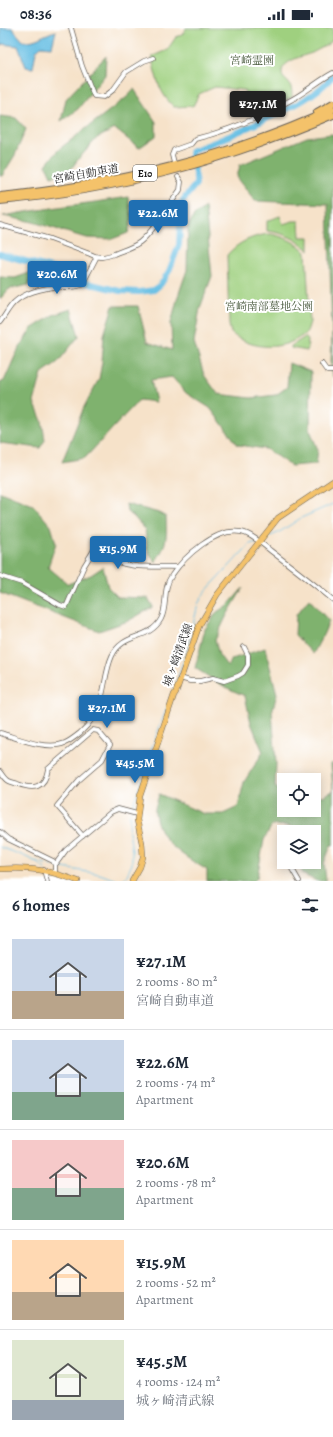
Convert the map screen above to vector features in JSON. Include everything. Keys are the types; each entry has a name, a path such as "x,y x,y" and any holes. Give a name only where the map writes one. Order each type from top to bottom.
{"highway":[{"path":"286,129 333,102"},
{"name":"宮崎自動車道","path":"0,196 61,189 138,175 200,159 286,129 333,109"},
{"name":"宮崎自動車道","path":"0,201 116,185 185,168 257,146 333,115"},
{"path":"257,146 281,140 333,119"}],"main road":[{"name":"城ヶ崎清武線","path":"132,881 140,867 143,857 142,843 137,820 140,796 180,678 199,626 207,609 278,518 333,481"},
{"path":"0,869 28,868 44,870 55,872 78,881"}],"street":[{"path":"71,28 82,66 94,96 104,97 113,90 126,72 144,61 153,58"},
{"path":"174,163 172,156 174,150 191,144 195,139 233,128 290,101 333,73"},
{"path":"0,225 50,239 90,254 96,258 104,257 127,249 140,242 151,230 180,190 181,182 178,177"},
{"path":"0,322 11,306 26,295 56,287 73,288 82,285 96,258"},
{"path":"322,364 327,371 333,371"},
{"path":"0,733 42,745 53,746 65,743 81,731 92,720 99,706 112,655 118,646 128,639 145,634 157,626 163,613 165,593 168,582 178,567 204,544 220,534 240,532 260,540 333,600"},
{"path":"0,576 22,583 66,607 84,566 97,545 104,546 111,557 130,565 138,567 178,567"},
{"path":"180,678 190,681 200,681 213,678 224,681 238,676 246,670 248,665 248,655 244,647"},
{"path":"0,771 9,781 24,786 39,786 46,778 48,769 93,730 98,731 110,745 102,760 79,780 57,806 83,836"},
{"path":"55,872 56,865 66,850 111,812 118,809 137,814"},
{"path":"0,832 8,839 53,862 56,865"},
{"path":"292,869 299,881"},
{"path":"44,870 47,881"}],"green space":[{"name":"宮崎霊園","path":"186,28 333,28 333,40 326,46 312,53 299,57 285,65 282,74 291,86 292,97 254,117 246,98 245,91 243,90 215,87 199,94 193,106 174,107 169,102 159,85 152,60 153,56 167,50 176,37 182,35"},
{"path":"106,56 105,75 78,109 61,121 66,99"},
{"path":"134,89 156,122 156,136 139,148 115,129 97,138 70,171 51,176 46,165 58,150 127,97"},
{"path":"0,116 16,118 26,129 15,155 2,176 0,176"},
{"path":"333,134 333,377 331,364 332,331 328,204 255,201 237,177 240,165 307,137"},
{"path":"128,197 132,218 128,233 112,239 86,238 33,222 3,216 34,211"},
{"path":"205,207 212,276 200,308 194,342 204,375 218,394 251,398 276,395 287,387 289,363 311,372 310,430 318,450 316,464 291,466 266,449 238,445 210,408 186,393 172,377 151,380 156,402 139,400 85,458 62,462 84,407 99,379 104,335 113,306 138,306 147,342 172,350 171,323 187,270 188,227 194,215"},
{"path":"280,216 283,224 299,221 300,237 309,237 309,250 290,237 267,231 267,221"},
{"name":"宮崎南部墓地公園","path":"271,234 290,240 306,252 310,322 304,335 297,339 281,345 263,346 246,342 231,333 229,325 227,255 236,246 247,240 258,236"},
{"path":"32,272 29,285 9,289 0,299 0,277 15,278"},
{"path":"71,309 79,336 58,362 42,373 34,402 42,421 45,440 40,448 0,443 0,383 4,381 16,354 31,329 53,315"},
{"path":"305,337 308,340 307,351 291,348 291,346"},
{"path":"0,492 33,505 51,526 56,543 48,567 68,584 91,575 103,567 108,587 118,597 148,598 153,607 128,621 99,631 0,593"},
{"path":"126,504 159,513 166,517 164,546 155,562 147,549 145,529 133,516 127,512"},
{"path":"243,588 227,615 215,640 219,655 228,667 232,659 265,648 277,694 272,712 276,763 275,787 277,788 277,817 321,817 321,796 333,791 333,845 331,845 324,863 326,881 317,881 302,874 301,869 321,869 321,825 272,825 264,840 257,878 254,881 207,881 207,870 174,848 167,841 157,823 155,811 159,794 204,814 223,814 238,807 244,782 263,752 251,723 245,696 225,687 195,668 205,629 217,612 229,604"},
{"path":"309,599 329,621 313,654 295,635 296,615"},
{"path":"333,763 333,791 331,764"}],"water":[{"path":"0,28 12,28 23,41 36,39 56,31 52,47 41,46 36,51 33,68 26,67 18,46 2,44 0,46"}],"waterway":[{"path":"0,254 58,270 75,282 83,282 120,291 139,292 154,290 161,284 169,271 179,245 181,207 183,200 196,184 191,153 192,150 225,138 308,98 333,76"},
{"path":"265,538 278,533 301,518 333,504"},
{"path":"131,811 153,744 178,678 198,604 205,592 250,544 257,542"},
{"path":"57,867 100,874 116,880 126,877 132,864 129,831 130,814"},
{"path":"0,847 29,858 45,869"},
{"path":"35,861 53,866"},
{"path":"48,875 52,881"}]}
